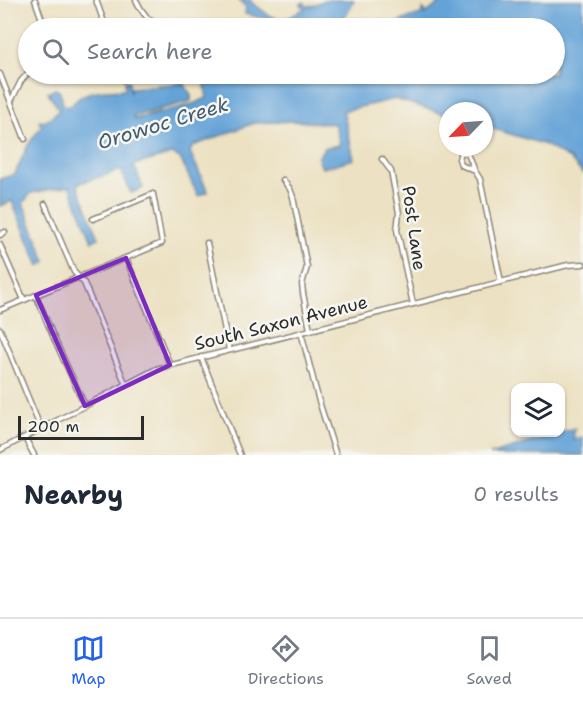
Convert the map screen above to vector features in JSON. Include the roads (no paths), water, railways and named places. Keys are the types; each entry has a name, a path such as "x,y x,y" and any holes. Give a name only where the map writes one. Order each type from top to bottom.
{"street":[{"path":"35,0 41,18"},
{"path":"96,0 102,18"},
{"path":"136,0 146,18"},
{"path":"0,74 25,139"},
{"path":"11,102 20,84"},
{"path":"475,171 461,165 459,159 461,153 468,154 480,179 501,282"},
{"name":"Post Lane","path":"382,159 391,171 399,213 397,230 413,304"},
{"path":"283,180 293,197 307,267 302,284 310,330"},
{"path":"0,310 162,243 153,194 93,219"},
{"path":"45,204 74,272 84,283 126,385"},
{"path":"207,243 229,350"},
{"path":"0,245 24,300"},
{"path":"126,258 170,365"},
{"name":"South Saxon Avenue","path":"0,450 156,369 568,265 583,264"},
{"path":"36,295 85,406"},
{"path":"0,329 41,429"},
{"path":"301,332 336,455"},
{"path":"201,357 240,455"},
{"path":"25,438 34,455"}],"water":[{"path":"238,0 251,0 275,18 261,18 245,14 246,7"},
{"path":"325,0 354,0 344,18 288,18 304,9 301,4 304,2 307,7"},
{"name":"Orowoc Creek","path":"444,0 583,0 583,174 570,159 543,144 493,129 493,102 439,102 439,112 395,99 343,111 354,159 322,168 318,158 324,148 340,145 335,124 295,121 254,123 193,146 190,152 208,192 198,196 180,158 172,154 134,165 143,188 131,193 121,170 77,184 99,238 92,241 70,186 31,193 23,203 46,262 39,266 12,201 0,206 0,179 15,174 28,145 42,125 39,123 40,120 45,122 59,110 48,93 55,89 60,93 62,104 66,107 92,92 125,89 125,84 129,84 130,93 131,88 185,84 191,95 191,101 134,116 135,119 193,104 207,98 205,84 565,84 565,18 409,18 421,14 423,9 425,14"},
{"path":"575,428 573,440 583,437 583,455 490,455 547,437 565,437 565,431"}]}
